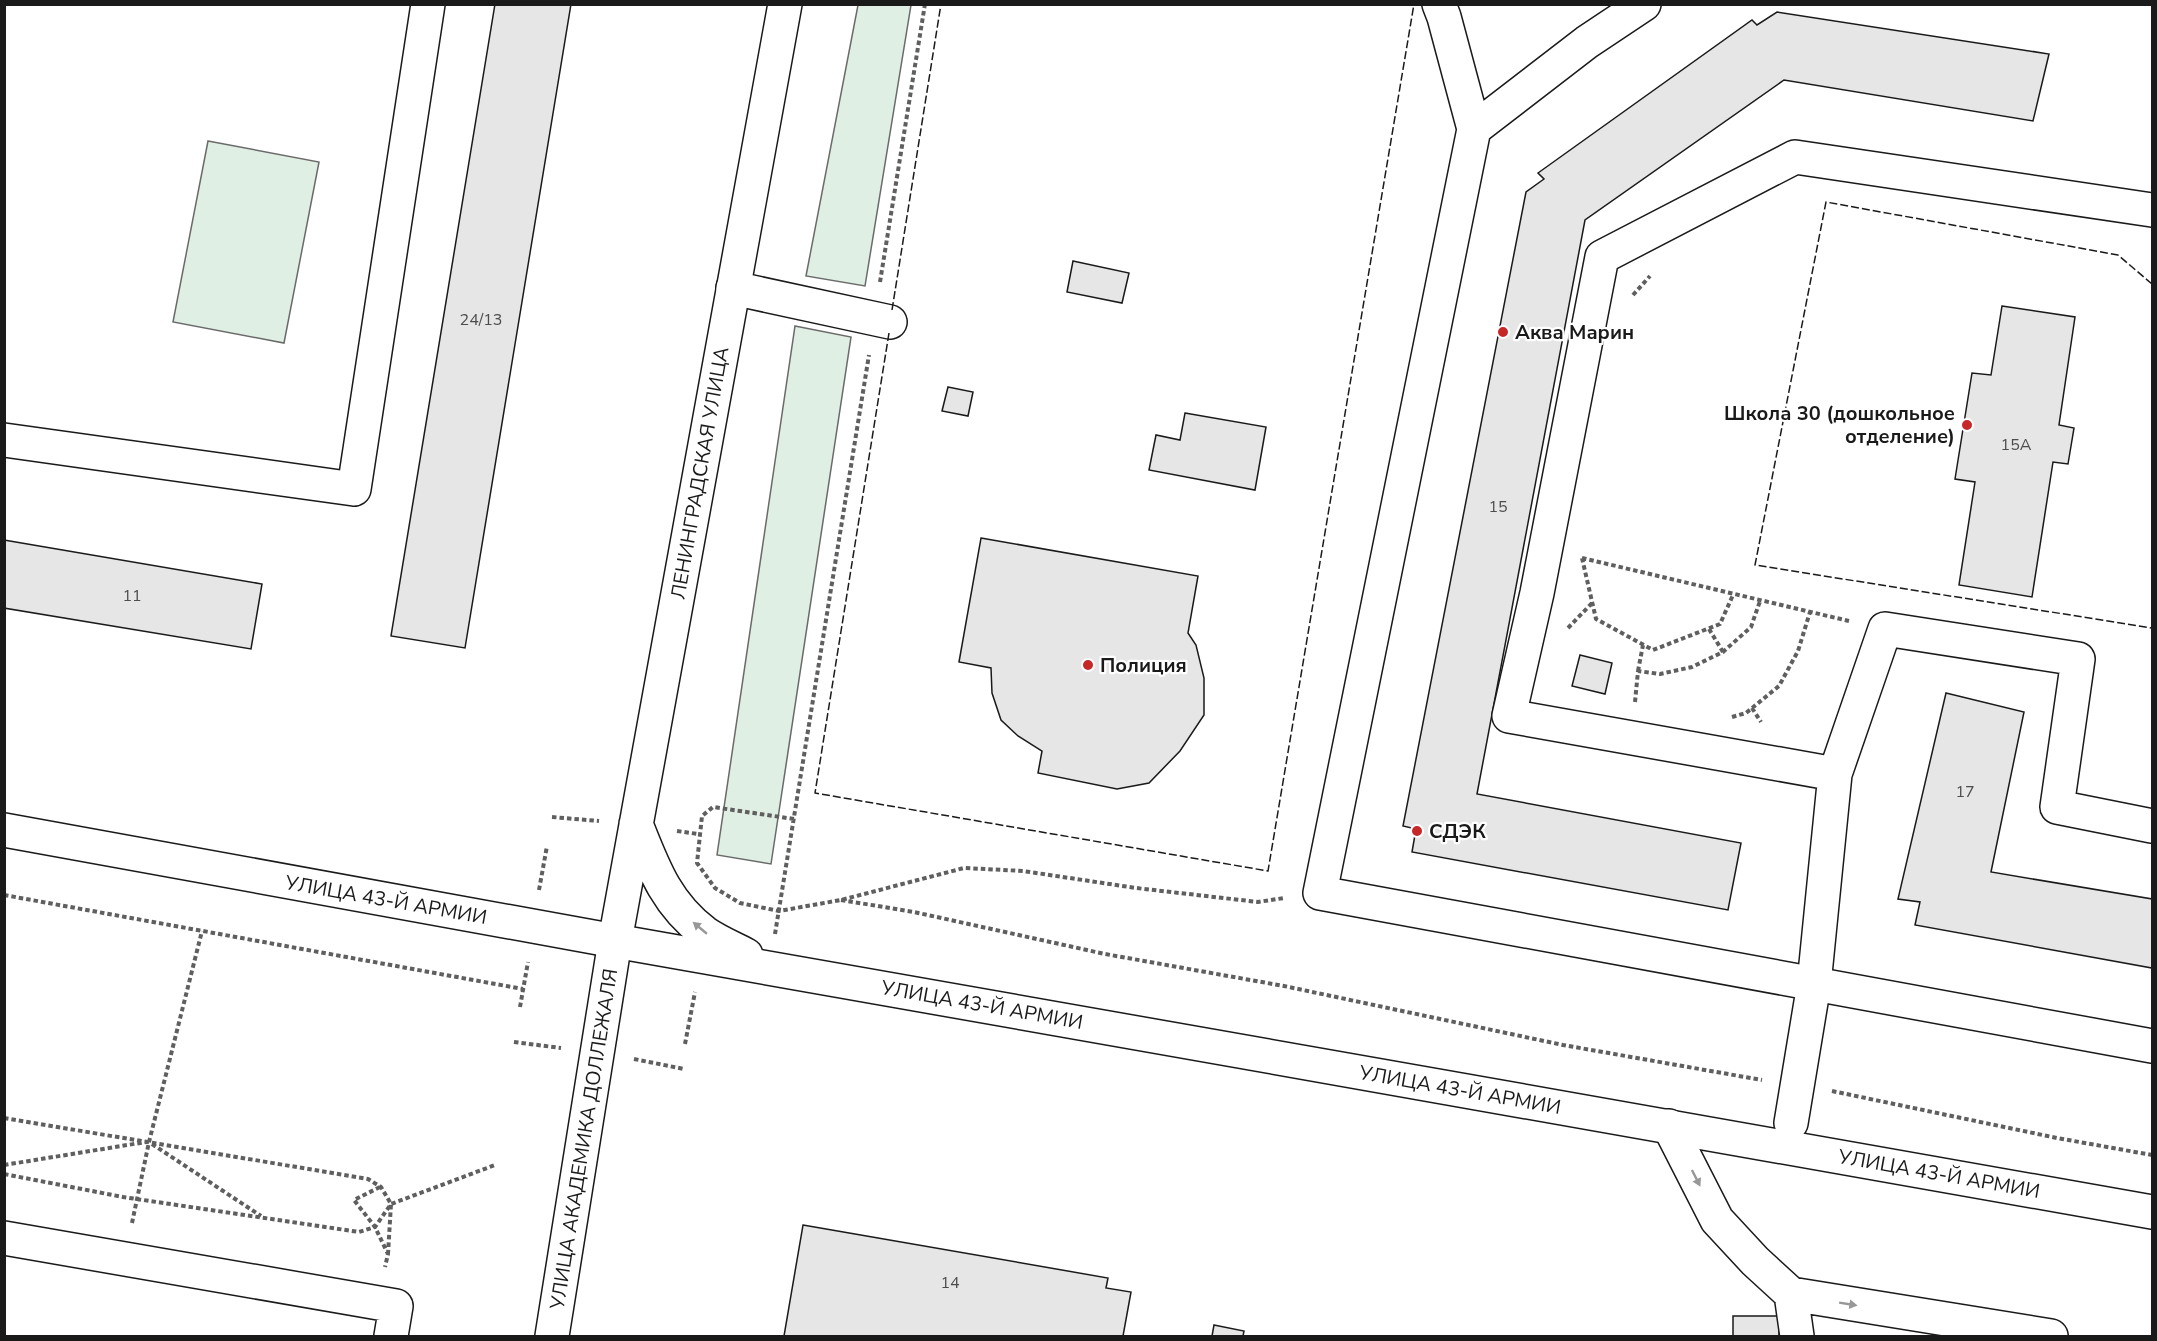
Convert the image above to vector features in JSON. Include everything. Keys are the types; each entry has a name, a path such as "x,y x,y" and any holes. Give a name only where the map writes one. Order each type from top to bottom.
{"main road":[{"path":"4,440 354,489 428,4"},
{"name":"ЛЕНИНГРАДСКАЯ УЛИЦА","path":"615,941 785,4"},
{"path":"1439,4 1474,129 1320,893 2152,1046"},
{"path":"1474,129 1587,42 1644,4"},
{"path":"1835,774 1509,716 1537,593 1602,257 1796,158 2152,210"},
{"path":"733,288 882,320"},
{"path":"1791,1123 1814,984 1835,774 1885,629 2078,659 2056,807 2152,826"},
{"name":"УЛИЦА 43-Й АРМИИ","path":"636,824 658,879 678,909 706,933 771,956"},
{"name":"УЛИЦА 43-Й АРМИИ","path":"4,830 615,941 771,956 1669,1126 2152,1212"},
{"name":"УЛИЦА АКАДЕМИКА ДОЛЛЕЖАЛЯ","path":"552,1336 615,941"},
{"path":"1755,1141 1791,1123"},
{"path":"1791,1123 1824,1154"},
{"path":"1669,1126 1717,1220 1755,1261 1791,1294 2051,1336"},
{"path":"4,1238 396,1306 391,1336"},
{"path":"1791,1294 1797,1336"}],"path":[{"path":"771,956 882,320 925,4"},
{"path":"1629,300 1653,273"},
{"path":"1580,547 1596,619 1653,650 1720,624 1733,595"},
{"path":"1582,558 1885,629"},
{"path":"1638,671 1660,674 1692,667 1723,652 1751,627 1761,601"},
{"path":"1725,719 1746,713 1779,686 1798,651 1810,612"},
{"path":"1709,629 1723,652"},
{"path":"1634,713 1643,645"},
{"path":"794,819 713,807 702,816 697,863 715,888 740,903 779,910 841,900 964,868 1023,871 1136,888 1258,902 1320,893"},
{"path":"4,895 523,989 520,1007"},
{"path":"841,900 914,912 1105,954 1284,987 1563,1045 1827,1090 2057,1138 2152,1155"},
{"path":"125,1259 149,1142 202,931"},
{"path":"514,1042 597,1052 684,1069"},
{"path":"4,1118 368,1179 381,1187 392,1204 388,1254 379,1304"},
{"path":"4,1164 149,1142 264,1218"},
{"path":"4,1174 136,1199 359,1232 375,1227 392,1204 495,1166"},
{"path":"381,1187 354,1200 375,1227 388,1254"}],"green space":[{"path":"858,5 911,5 865,286 806,276"},
{"path":"208,141 319,162 284,343 173,322"},
{"path":"795,326 851,337 771,864 717,855"}],"building":[{"path":"495,4 571,4 465,648 391,636"},
{"path":"1777,12 2049,54 2033,121 1784,80 1585,220 1477,794 1741,843 1728,910 1412,852 1416,829 1403,826 1526,192 1544,179 1538,173 1752,20 1757,25"},
{"path":"1073,261 1129,273 1122,303 1067,292"},
{"path":"2002,306 2075,317 2059,425 2074,428 2068,464 2053,462 2032,597 1959,585 1975,482 1955,479 1972,373 1991,375"},
{"path":"948,387 973,392 968,416 942,411"},
{"path":"1185,413 1266,427 1255,490 1149,470 1156,435 1180,440"},
{"name":"Полиция","path":"981,538 1198,576 1188,633 1196,645 1204,678 1204,715 1180,751 1149,783 1117,789 1038,773 1042,751 1018,736 1001,720 992,693 991,668 959,662"},
{"path":"4,540 262,584 251,649 4,608"},
{"path":"1580,655 1612,663 1605,694 1572,686"},
{"path":"1946,693 2024,712 1991,872 2152,899 2152,968 1915,925 1920,902 1898,899"},
{"path":"803,1225 1108,1278 1106,1288 1131,1292 1123,1336 784,1336"},
{"path":"1733,1316 1779,1316 1779,1336 1733,1336"},
{"path":"1214,1325 1244,1331 1243,1336 1212,1336"}],"fence":[{"path":"892,310 941,4"},
{"path":"889,333 815,793 1268,871 1414,4"},
{"path":"2152,284 2118,255 1826,202 1755,565 2152,628"}],"place":[{"name":"Аква Марин","path":"1503,332"},
{"name":"Школа 30 (дошкольное отделение)","path":"1967,425"},
{"name":"Полиция","path":"1088,665"},
{"name":"СДЭК","path":"1417,831"}]}
